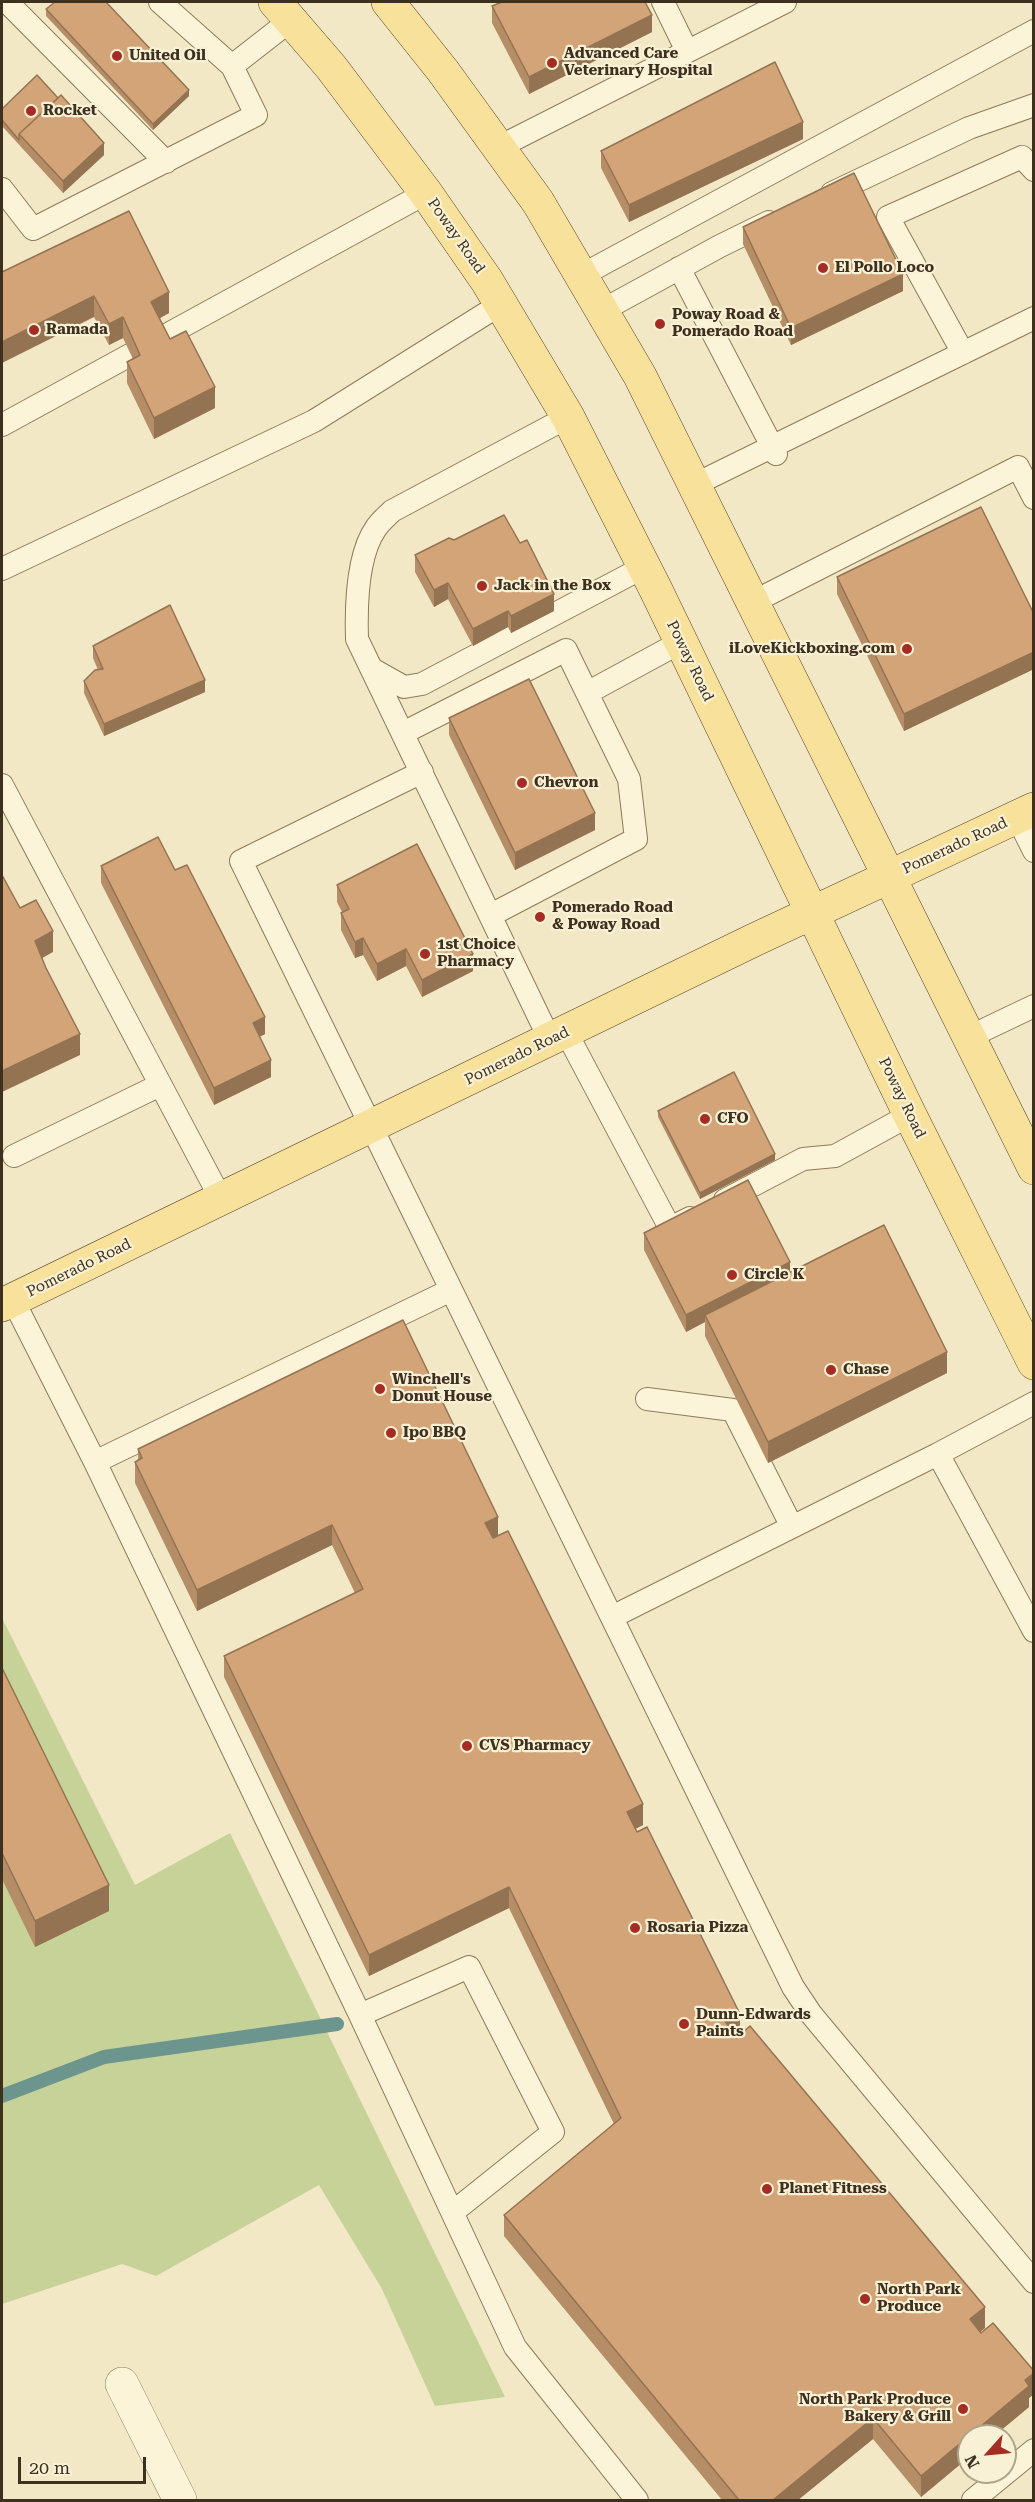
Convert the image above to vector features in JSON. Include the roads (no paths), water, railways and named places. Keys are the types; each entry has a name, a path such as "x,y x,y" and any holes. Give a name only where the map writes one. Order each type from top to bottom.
{"main road":[{"path":"388,2 499,147 538,202 640,376 1034,1167"},
{"name":"Poway Road","path":"283,11 338,76 426,193 501,304 567,417 644,567 910,1115 1034,1363"},
{"name":"Pomerado Road","path":"7,1303 813,912 1025,813"}],"street":[{"path":"122,2384 180,2500"}],"lane":[{"path":"7,2 166,162"},
{"path":"2,189 33,229 256,115 232,66 160,2"},
{"path":"663,2 687,51"},
{"path":"499,147 785,2"},
{"path":"232,66 283,11"},
{"path":"582,275 1034,31"},
{"path":"817,200 969,128 1034,105"},
{"path":"963,353 888,217 1023,157 1034,170"},
{"path":"2,425 426,193"},
{"path":"603,310 720,246 785,215"},
{"path":"679,268 774,450"},
{"path":"2,569 314,420 501,304"},
{"path":"694,485 774,450 1034,318"},
{"path":"567,417 392,511 375,528 365,551 357,610 357,639 491,915 558,1036 670,1228 802,1159 835,1156 910,1115"},
{"path":"753,602 1018,468 1034,498"},
{"path":"372,669 404,687 422,684 644,567"},
{"path":"587,693 681,642"},
{"path":"404,733 566,650 629,780 636,839 491,915"},
{"path":"422,772 241,861 801,2001 1034,2282"},
{"path":"2,785 221,1199"},
{"path":"1025,813 1034,851"},
{"path":"969,1037 1034,1006"},
{"path":"14,1156 160,1085"},
{"path":"94,1462 451,1290"},
{"path":"7,1303 94,1462 360,2015 515,2347 637,2500"},
{"path":"647,1399 733,1410 792,1527"},
{"path":"612,1617 938,1454 1034,1403"},
{"path":"938,1454 1034,1631"},
{"path":"360,2015 469,1967 553,2132 453,2212"},
{"path":"973,2500 1034,2450"}],"waterway":[{"path":"2,2096 104,2057 337,2024"}],"place":[{"name":"United Oil","path":"117,56"},
{"name":"Advanced Care Veterinary Hospital","path":"552,63"},
{"name":"Rocket","path":"31,111"},
{"name":"El Pollo Loco","path":"823,268"},
{"name":"Poway Road & Pomerado Road","path":"660,324"},
{"name":"Ramada","path":"34,330"},
{"name":"Jack in the Box","path":"482,586"},
{"name":"iLoveKickboxing.com","path":"907,649"},
{"name":"Chevron","path":"522,783"},
{"name":"Pomerado Road & Poway Road","path":"540,917"},
{"name":"1st Choice Pharmacy","path":"425,954"},
{"name":"CFO","path":"705,1119"},
{"name":"Circle K","path":"732,1275"},
{"name":"Chase","path":"831,1370"},
{"name":"Winchell's Donut House","path":"380,1389"},
{"name":"Ipo BBQ","path":"391,1433"},
{"name":"CVS Pharmacy","path":"467,1746"},
{"name":"Rosaria Pizza","path":"635,1928"},
{"name":"Dunn-Edwards Paints","path":"684,2024"},
{"name":"Planet Fitness","path":"767,2189"},
{"name":"North Park Produce","path":"865,2299"},
{"name":"North Park Produce Bakery & Grill","path":"963,2409"}]}
